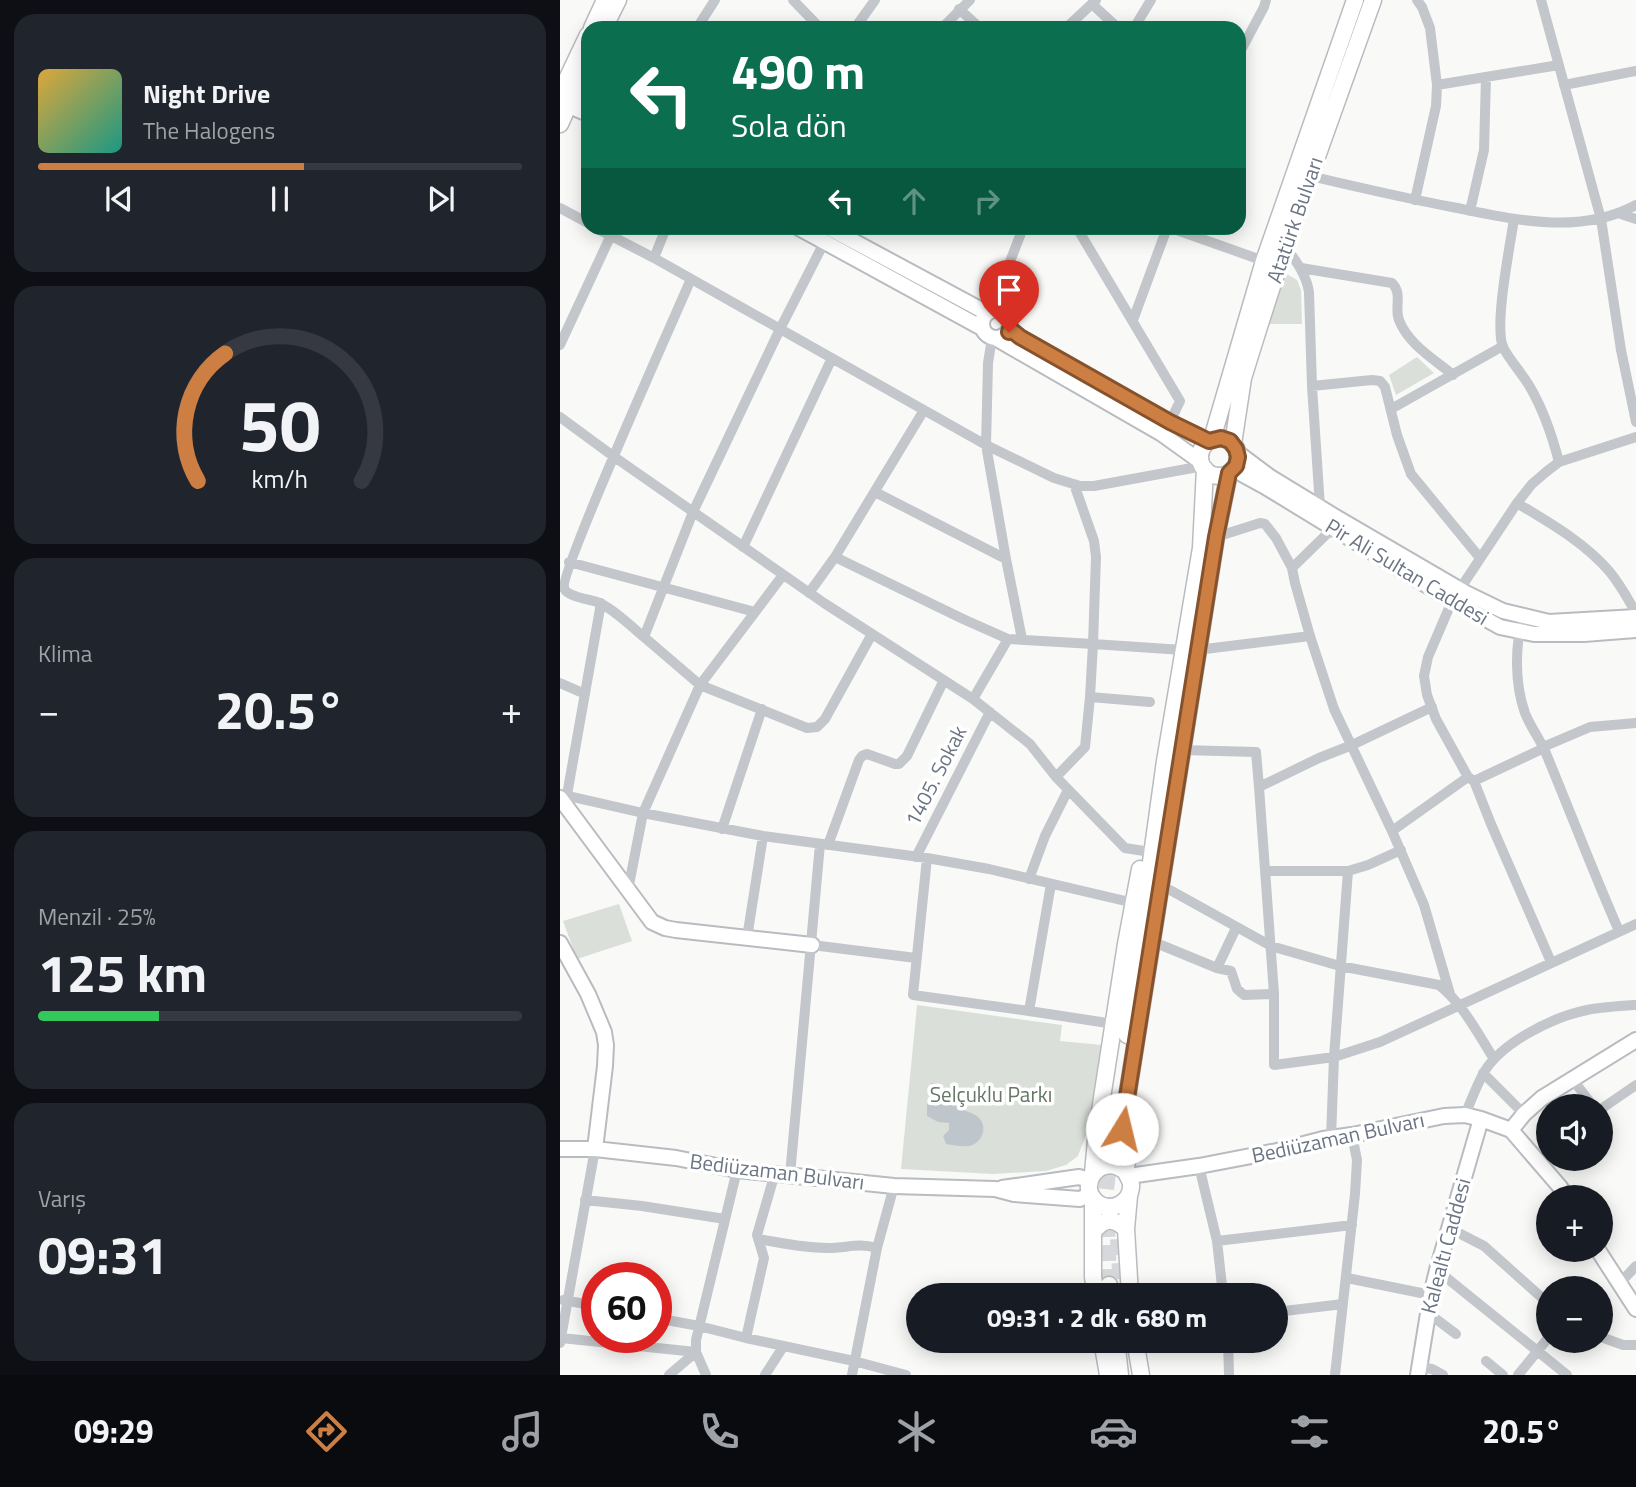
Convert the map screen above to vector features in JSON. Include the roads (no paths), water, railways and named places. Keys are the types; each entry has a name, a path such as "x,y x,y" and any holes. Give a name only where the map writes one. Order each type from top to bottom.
{"main road":[{"path":"595,21 605,0"},
{"path":"608,21 618,0"},
{"name":"Atatürk Bulvarı","path":"1211,440 1264,261 1355,0"},
{"name":"Atatürk Bulvarı","path":"1190,650 1233,460 1243,378 1285,246 1373,0"},
{"path":"560,124 564,91 581,51"},
{"path":"564,91 581,70"},
{"path":"564,91 581,100"},
{"path":"564,91 581,107"},
{"path":"831,235 990,335 1163,434 1214,475 1222,475 1233,460"},
{"path":"832,235 993,312 1005,313 1010,319 1010,329 1005,336 990,335"},
{"path":"990,335 983,319 993,312"},
{"path":"1010,329 1170,422 1211,440 1226,439 1233,460 1270,477 1317,512 1456,595 1503,611 1534,634 1636,630"},
{"path":"1203,466 1202,450 1211,440"},
{"name":"Atatürk Bulvarı","path":"1116,1130 1190,650 1200,548 1203,466"},
{"path":"1521,624 1636,615"},
{"path":"1117,1283 1131,1182 1116,1130 1114,1024 1150,819 1175,758"},
{"path":"1102,1283 1093,1277 1092,1186 1116,1130 1143,1050 1179,835 1175,758"},
{"path":"562,796 652,922 665,928 812,945"},
{"path":"560,943 588,994 604,1032 606,1055 595,1149"},
{"path":"1511,1130 1542,1098 1636,1040"},
{"path":"1465,1115 1511,1130 1558,1185"},
{"name":"Bediüzaman Bulvarı","path":"1127,1174 1199,1166 1444,1116 1465,1115"},
{"name":"Kalealtı Caddesi","path":"1418,1371 1437,1270 1481,1119"},
{"name":"Bediüzaman Bulvarı","path":"560,1149 595,1149 676,1158 737,1170 894,1186 995,1189"},
{"path":"995,1189 1014,1194 1080,1199 1092,1186 1103,1166 1116,1165 1127,1174"},
{"path":"995,1189 1079,1177 1092,1186 1101,1205 1111,1207 1122,1204 1129,1196"},
{"path":"1093,1231 1099,1224 1109,1220 1126,1229"},
{"path":"1605,1262 1636,1309"},
{"path":"1104,1353 1108,1375"},
{"path":"1117,1353 1120,1375"},
{"path":"1129,1353 1132,1375"},
{"path":"1137,1353 1141,1375"}],"street":[{"path":"702,21 715,0"},
{"path":"793,0 813,21"},
{"path":"860,21 876,0"},
{"path":"948,21 970,0"},
{"path":"1138,21 1151,0"},
{"path":"1246,41 1266,0"},
{"path":"1415,200 1436,106 1437,85 1430,28 1417,0"},
{"path":"1541,0 1601,219 1620,350 1636,422"},
{"path":"1074,21 1094,2 1112,21"},
{"path":"959,9 972,21"},
{"path":"1437,85 1559,65"},
{"path":"1564,85 1636,71"},
{"path":"1470,211 1484,150 1486,77"},
{"path":"1310,176 1415,200 1541,223 1601,219 1636,205"},
{"path":"560,208 581,219"},
{"path":"1617,213 1636,219"},
{"path":"1514,219 1500,313 1501,336 1503,346 1530,386 1547,420 1559,461"},
{"path":"560,345 611,235 924,410 1054,478 1080,486 1094,486 1203,466"},
{"path":"654,258 663,235"},
{"path":"644,637 693,512 827,235"},
{"path":"993,312 1020,235"},
{"path":"1081,235 1180,401 1170,422"},
{"path":"1133,320 1166,235"},
{"path":"1189,235 1264,261"},
{"path":"1285,246 1301,268 1309,292 1317,512"},
{"path":"1301,268 1392,283 1398,292 1398,317 1405,331 1417,346 1453,375"},
{"path":"691,279 612,456 569,562 564,590 570,595 601,603 700,685 807,728 817,727 825,719 872,634"},
{"path":"990,335 986,444 1021,639"},
{"path":"1391,410 1503,346"},
{"path":"743,547 832,358"},
{"path":"1312,386 1380,381 1385,387 1411,474 1480,558"},
{"path":"809,593 835,557 924,410"},
{"path":"560,417 809,593 973,699 1030,744 1056,777 1125,848 1143,851"},
{"path":"1551,962 1471,779 1432,707 1424,676 1428,657 1456,595 1532,484 1559,461 1636,437"},
{"path":"1056,777 1085,747 1090,698 1096,557 1094,541 1074,484"},
{"path":"875,492 1006,559"},
{"path":"1517,503 1587,549 1623,589 1636,615"},
{"path":"1216,537 1260,523 1265,524 1293,568 1294,583 1334,709 1424,905 1450,994"},
{"path":"1293,568 1336,524"},
{"path":"835,557 1009,639 1190,650 1310,636"},
{"path":"569,562 755,612"},
{"path":"628,890 643,813 700,685 783,575"},
{"path":"601,603 585,694 562,796 722,829 989,869 1134,903"},
{"path":"1521,624 1517,661 1525,713 1543,747 1619,931"},
{"path":"973,699 1009,639"},
{"path":"790,1175 824,845 859,760 867,754 899,764 907,755 944,680"},
{"path":"560,683 585,694"},
{"path":"1090,698 1150,702"},
{"path":"1259,787 1432,707"},
{"path":"722,829 762,709"},
{"name":"1405. Sokak","path":"916,857 990,712"},
{"path":"1392,831 1471,779 1543,747 1590,727 1636,723"},
{"path":"1175,758 1256,752 1274,994 1274,1065 1334,1057 1380,1042 1636,924"},
{"path":"1029,879 1045,836 1068,790"},
{"path":"747,938 763,836"},
{"path":"1265,872 1348,871 1401,850"},
{"path":"927,858 913,995 1114,1024"},
{"path":"1331,1138 1334,1057 1348,871"},
{"path":"1029,1011 1051,884"},
{"path":"1170,890 1271,946 1340,966 1439,985 1459,1005 1494,1059"},
{"path":"1217,968 1236,928"},
{"path":"812,945 916,958"},
{"path":"1161,945 1231,971 1237,989 1244,995 1274,994"},
{"path":"1465,1115 1483,1073 1494,1059 1548,1021 1587,1010 1636,1005"},
{"path":"1483,1073 1524,1114"},
{"path":"1573,1080 1583,1094"},
{"path":"1613,1101 1636,1085"},
{"path":"1335,1375 1357,1160 1352,1135"},
{"path":"595,1149 563,1300 561,1340 696,1352"},
{"path":"1199,1166 1217,1241 1222,1283"},
{"path":"706,1375 696,1352 696,1340 737,1170"},
{"path":"746,1338 764,1258 757,1235 775,1173"},
{"path":"852,1375 877,1248 894,1186"},
{"path":"585,1200 725,1219"},
{"path":"1217,1241 1352,1225"},
{"path":"1448,1228 1483,1246 1536,1293"},
{"path":"758,1239 796,1246 832,1248 865,1245 877,1248"},
{"path":"1619,1284 1636,1266"},
{"path":"1437,1270 1536,1349"},
{"path":"1347,1278 1431,1295"},
{"path":"563,1300 581,1303"},
{"path":"1288,1311 1343,1304"},
{"path":"1428,1313 1457,1334"},
{"path":"672,1321 906,1375"},
{"path":"1613,1341 1636,1345"},
{"path":"765,1375 783,1347"},
{"path":"669,1375 696,1352"},
{"path":"1518,1375 1536,1352"},
{"path":"1228,1353 1229,1375"},
{"path":"1541,1353 1567,1375"},
{"path":"1486,1361 1503,1375"},
{"path":"1418,1371 1432,1369 1443,1375"}],"tunnel":[{"path":"1109,1283 1106,1191 1113,1127"},
{"path":"1118,1239 1121,1283"}],"park label":[{"name":"Selçuklu Parkı","path":"991,1095"}]}
